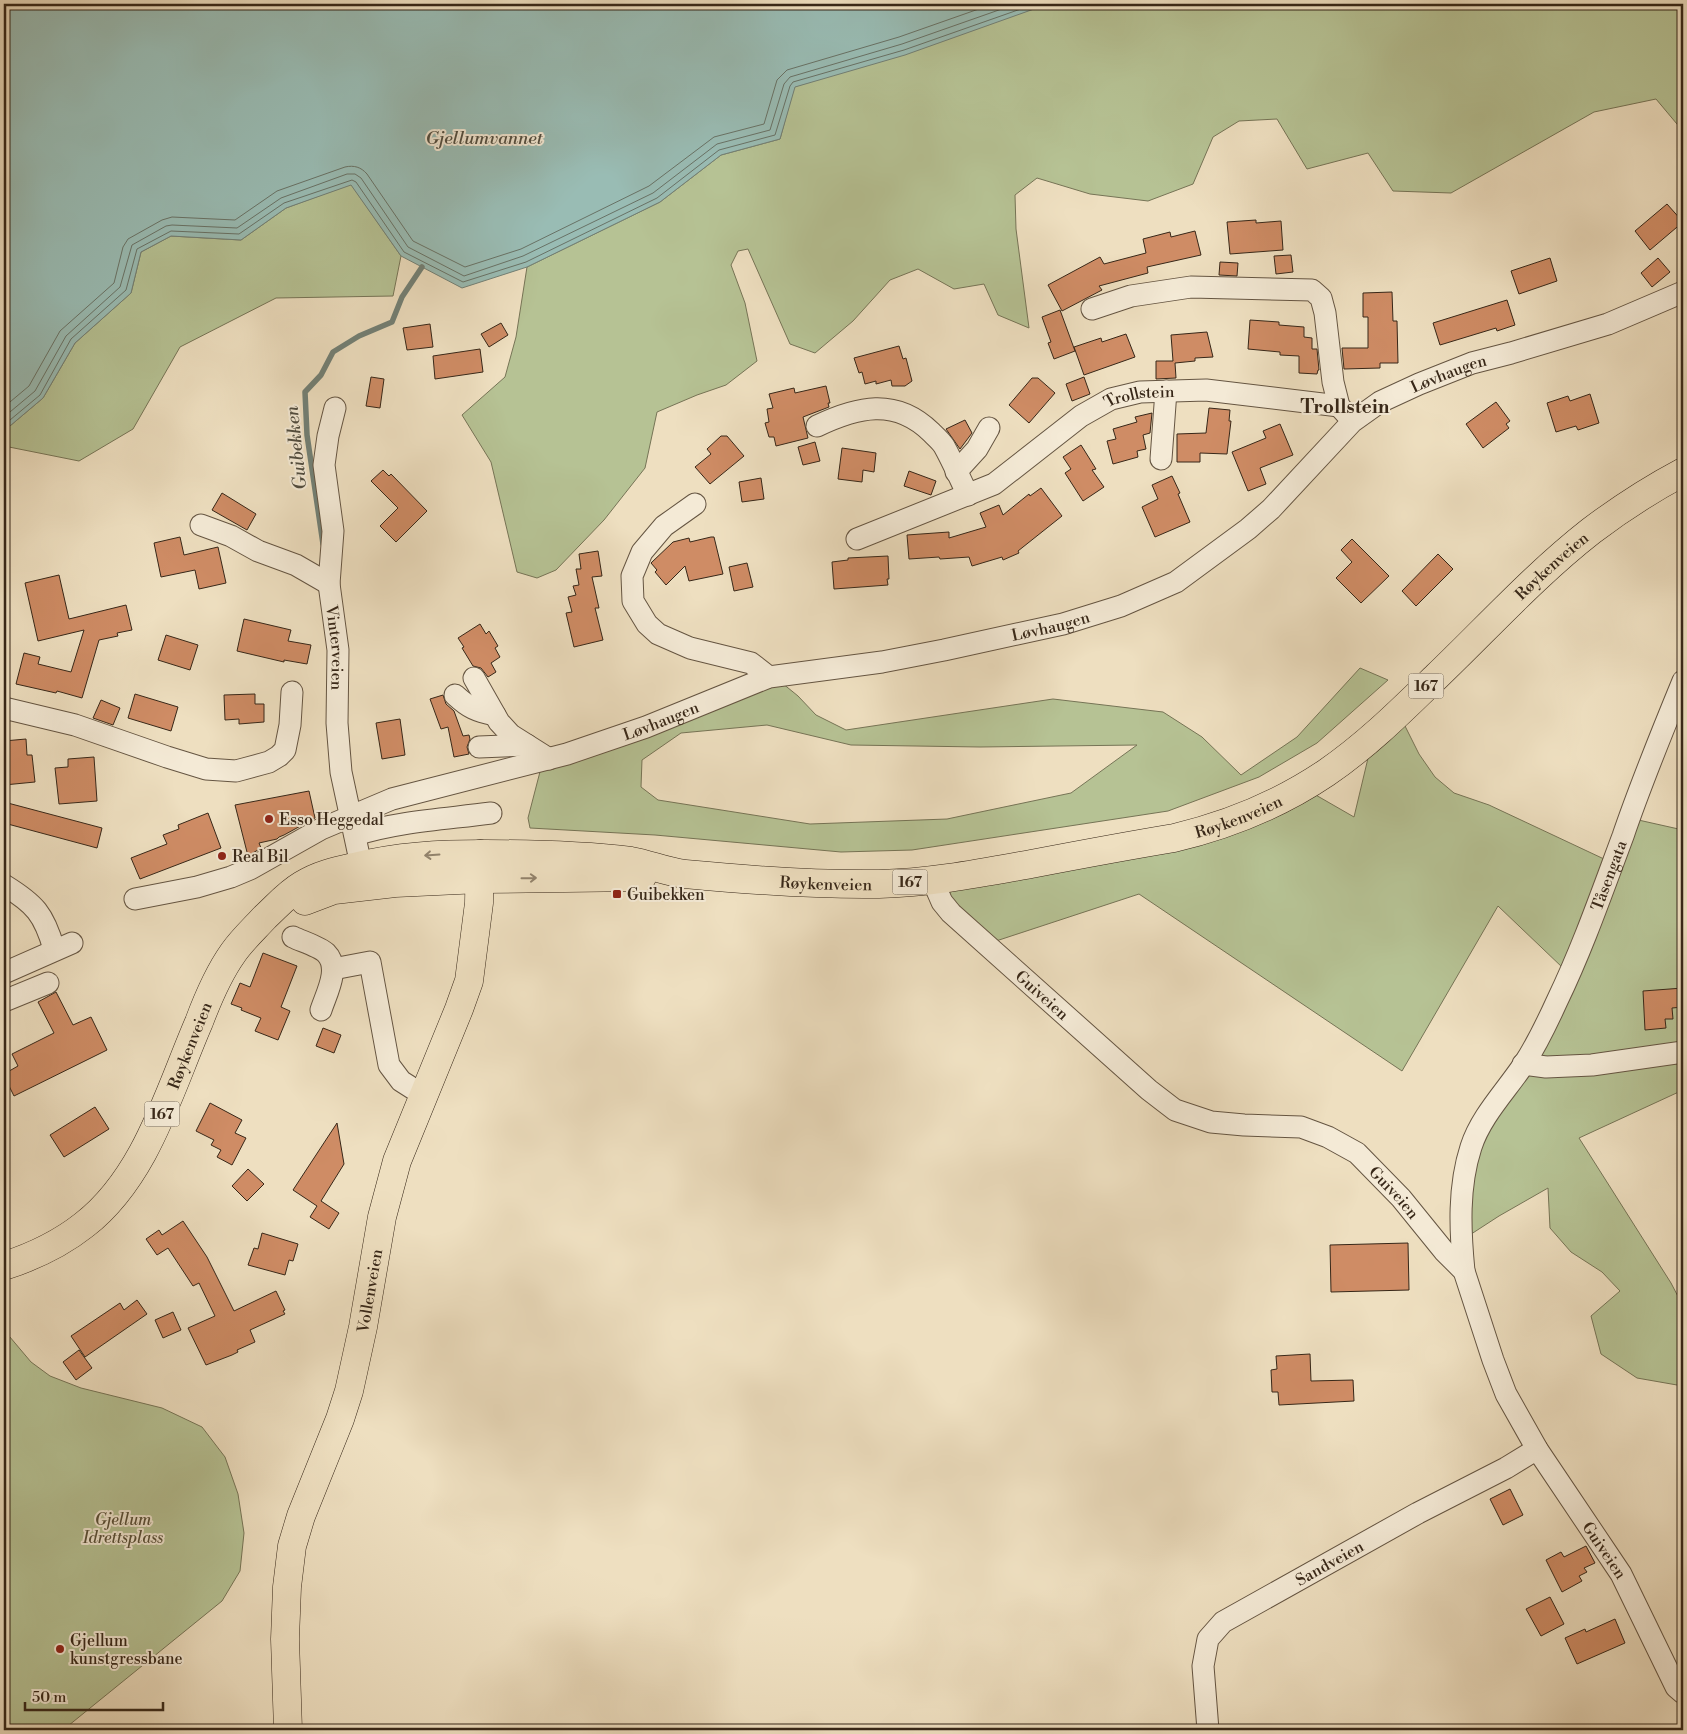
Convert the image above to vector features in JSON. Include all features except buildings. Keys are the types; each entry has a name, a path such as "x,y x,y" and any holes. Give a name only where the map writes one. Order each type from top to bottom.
{"main road":[{"name":"Røykenveien","path":"4,1266 29,1257 72,1234 86,1224 121,1186 140,1157 159,1122 187,1048 221,973 243,940 290,893 303,884 328,873 363,876 387,859 411,856 480,867 537,854 635,862 680,873 829,884 880,884 992,871 1184,836 1258,811 1326,773 1372,738 1558,559 1591,532 1637,499 1683,472"},
{"name":"Vollenveien","path":"288,1730 285,1639 287,1587 292,1546 301,1516 340,1419 349,1391 385,1202 397,1161 448,1038 469,981 478,912 480,867"}],"street":[{"path":"1092,309 1131,296 1191,287 1312,290 1321,298 1325,313 1333,382 1346,414"},
{"name":"Løvhaugen","path":"353,826 392,799 549,758 646,727 769,677 882,662 944,650 1063,624 1121,606 1176,582 1248,529 1271,508 1346,414 1380,402 1472,363 1608,324 1683,292"},
{"name":"Trollstein","path":"857,540 994,484 1081,416 1110,399 1140,392 1206,390 1346,414"},
{"path":"1161,459 1166,391"},
{"name":"Vinterveien","path":"335,408 328,436 324,465 332,530 329,584 338,650 337,723 341,772 363,876"},
{"path":"816,426 840,415 861,410 891,408 920,421 943,444 968,495"},
{"path":"956,472 978,448 989,428"},
{"path":"695,504 664,526 642,552 632,576 633,601 647,624 658,634 690,648 751,664 769,677"},
{"path":"201,525 231,536 258,551 296,565 329,584"},
{"path":"474,678 499,722 511,735 526,746 549,758"},
{"name":"Tåsengata","path":"1464,1271 1460,1227 1466,1168 1471,1145 1487,1115 1524,1064 1541,1036 1574,965 1599,904 1648,765 1683,681"},
{"path":"4,708 75,725 206,769 236,770 270,762 285,750 290,725 292,692"},
{"path":"455,694 478,712 495,715"},
{"path":"479,747 526,746"},
{"path":"135,898 197,887 231,877 250,869 321,829 353,826 376,828 491,813"},
{"name":"Guiveien","path":"932,879 942,902 951,913 1149,1090 1175,1110 1212,1122 1244,1126 1301,1127 1328,1137 1357,1153 1401,1198 1444,1251 1464,1271 1506,1394 1537,1449 1620,1574 1676,1688 1683,1693"},
{"path":"4,885 39,912 49,931 63,946 4,973"},
{"path":"293,937 325,952 331,962 332,978 321,1010"},
{"path":"332,969 370,962 389,1065 401,1081 423,1095"},
{"path":"4,1001 48,983"},
{"path":"1524,1064 1546,1067 1592,1065 1683,1052"},
{"name":"Sandveien","path":"1208,1730 1203,1666 1208,1639 1223,1622 1418,1513 1506,1468 1537,1449"}],"green space":[{"path":"1048,4 1683,4 1683,129 1656,99 1594,112 1451,193 1393,191 1368,153 1307,169 1277,119 1239,121 1213,137 1193,184 1148,201 1090,194 1037,178 1015,195 1016,229 1029,328 998,315 984,284 954,289 918,269 890,280 853,321 815,353 790,344 748,249 738,251 731,265 745,303 757,361 726,385 657,412 645,468 604,520 556,570 537,578 517,572 491,462 462,415 505,377 516,337 527,267 660,202 721,155 780,139 794,87"},
{"path":"351,184 401,256 393,296 276,298 180,347 133,429 79,461 4,446 4,431 43,398 75,343 131,293 141,252 171,236 241,240 286,208"},
{"path":"1360,668 1388,680 1317,743 1259,777 1168,811 912,850 841,852 655,835 530,828 528,818 542,764 782,683 816,715 846,730 1053,699 1163,712 1202,737 1241,775 1297,737","holes":["767,725 851,745 980,747 1137,745 1071,793 947,819 810,824 658,800 641,787 642,760 681,733"]},
{"path":"1404,724 1419,754 1435,777 1454,793 1489,805 1604,859 1563,968 1498,906 1402,1071 1139,894 993,942 943,891 1314,794 1354,817 1369,754"},
{"path":"1625,817 1683,830 1683,1090 1579,1138 1671,1283 1683,1306 1683,1382 1677,1385 1637,1378 1601,1354 1591,1316 1620,1291 1602,1272 1571,1252 1550,1228 1548,1188 1462,1240 1475,1141 1546,1020"},
{"name":"Gjellum Idrettsplass","path":"4,1330 31,1362 50,1376 81,1388 162,1408 202,1427 225,1457 238,1494 244,1533 240,1571 222,1601 63,1730 4,1730"}],"water":[{"name":"Gjellumvannet","path":"4,4 1048,4 905,55 795,87 780,139 721,155 660,202 527,267 462,288 401,256 351,185 286,208 241,240 171,236 141,252 131,293 75,343 43,398 4,431"}],"waterway":[{"name":"Guibekken","path":"323,544 307,435 305,392 321,375 333,352 359,336 392,322 402,297 422,267"}],"place":[{"name":"Esso Heggedal","path":"269,819"},
{"name":"Real Bil","path":"222,856"},
{"name":"Guibekken","path":"617,894"},
{"name":"Gjellum kunstgressbane","path":"60,1649"}],"district":[{"name":"Trollstein","path":"1345,406"}]}
